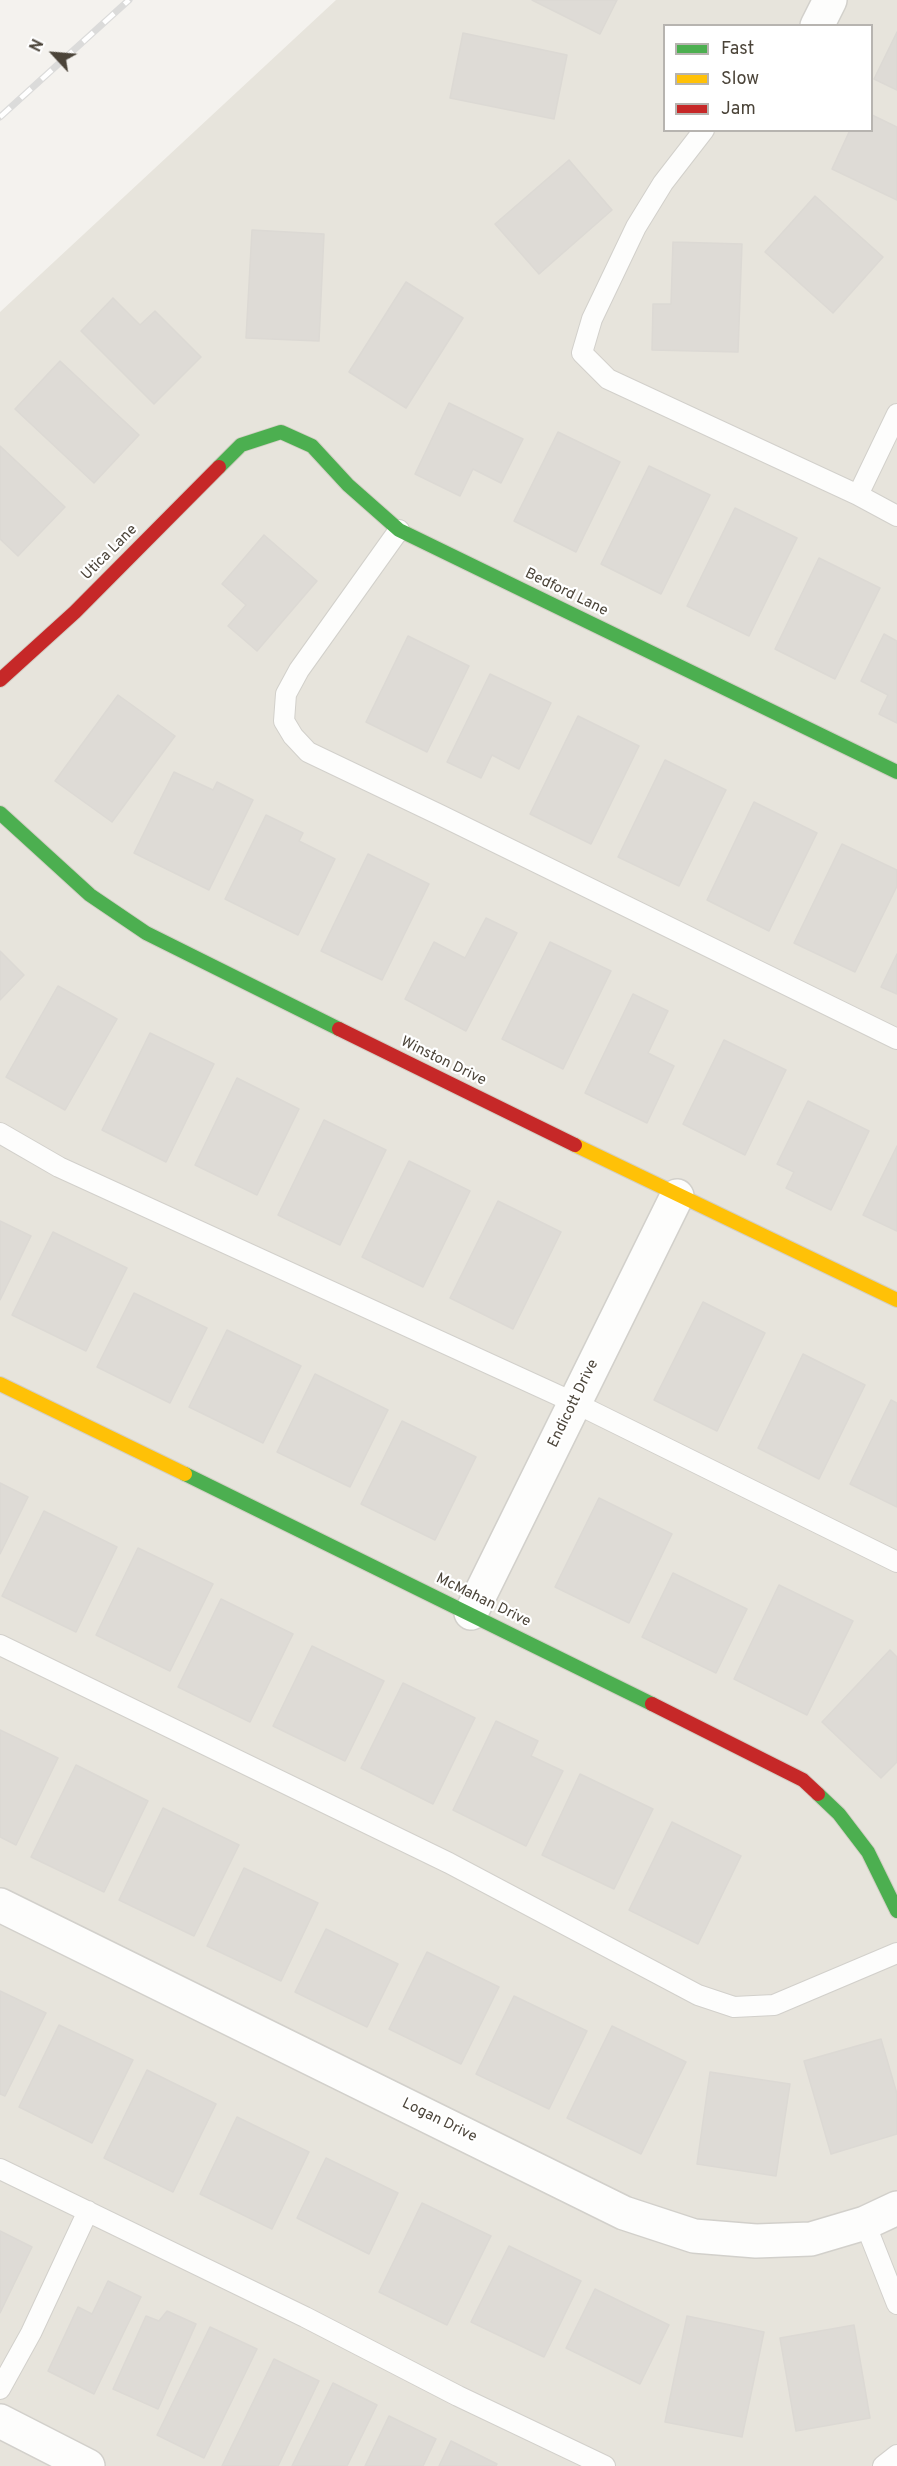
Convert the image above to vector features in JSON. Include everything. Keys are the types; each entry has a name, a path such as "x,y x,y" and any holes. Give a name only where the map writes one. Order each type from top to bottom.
{"street":[{"path":"818,24 830,0"},
{"name":"Bedford Lane","path":"241,445 281,432 312,446 348,485 399,530 897,772"},
{"name":"Utica Lane","path":"0,680 75,612 241,445"},
{"name":"Winston Drive","path":"0,813 90,895 146,933 676,1196 897,1300"},
{"name":"Endicott Drive","path":"471,1613 676,1196"},
{"name":"McMahan Drive","path":"0,1384 471,1613 803,1780 839,1814 868,1852 897,1911"},
{"name":"Logan Drive","path":"0,1905 624,2213 694,2236 756,2241 811,2239 865,2223 897,2208"},
{"path":"0,2421 88,2466"}],"lane":[{"path":"702,132 663,183 636,227 592,319 582,353 608,379 858,495 897,516"},
{"path":"858,495 897,414"},
{"path":"399,530 299,670 286,694 284,721 293,736 308,752 440,814 897,1039"},
{"path":"0,1133 59,1167 575,1403 897,1562"},
{"path":"0,1645 449,1863 707,1998 734,2007 774,2005 897,1953"},
{"path":"0,2169 305,2317 458,2396 605,2466"},
{"path":"0,2389 31,2332 88,2211"},
{"path":"865,2223 897,2304"},
{"path":"883,2466 897,2455"}],"shaded area":[{"path":"336,0 897,0 897,2466 0,2466 0,312"}],"building":[{"path":"532,0 617,0 600,34"},
{"path":"897,32 897,90 874,79"},
{"path":"463,33 567,55 554,119 450,98"},
{"path":"873,115 897,127 897,200 832,169 849,132 873,132"},
{"path":"569,160 612,210 539,274 495,224"},
{"path":"815,196 883,257 833,313 765,252"},
{"path":"252,230 324,234 319,341 246,338"},
{"path":"673,242 742,244 738,352 652,350 653,304 671,304"},
{"path":"406,282 463,318 406,408 349,372"},
{"path":"113,298 140,325 155,311 201,357 154,404 81,331"},
{"path":"60,361 139,435 94,483 15,409"},
{"path":"449,403 523,439 501,483 473,469 460,496 415,474"},
{"path":"558,432 620,462 576,552 514,521"},
{"path":"0,446 65,507 18,556 0,539"},
{"path":"649,466 710,495 661,594 601,564"},
{"path":"735,508 797,538 749,636 687,606"},
{"path":"264,535 317,581 257,651 228,626 246,605 222,584"},
{"path":"819,558 880,588 835,679 775,649"},
{"path":"884,634 897,641 897,723 879,714 888,695 861,681"},
{"path":"408,636 469,666 427,752 366,722"},
{"path":"490,674 551,703 519,769 492,755 481,778 447,762"},
{"path":"118,695 175,736 112,822 55,781"},
{"path":"578,716 639,746 591,844 530,814"},
{"path":"665,760 726,790 679,886 618,857"},
{"path":"174,772 213,790 217,782 253,800 209,890 134,853"},
{"path":"754,802 817,833 769,931 707,900"},
{"path":"266,815 303,833 299,841 335,859 298,935 225,899"},
{"path":"842,844 897,870 897,886 855,972 794,943"},
{"path":"368,854 429,884 382,980 321,951"},
{"path":"486,918 517,933 466,1031 405,999 434,942 465,958"},
{"path":"550,942 611,971 563,1069 502,1039"},
{"path":"0,951 24,975 0,1000"},
{"path":"897,954 897,994 881,987"},
{"path":"58,986 117,1019 65,1110 6,1077"},
{"path":"633,994 668,1011 648,1053 674,1066 647,1123 585,1093"},
{"path":"150,1033 214,1064 166,1162 102,1130"},
{"path":"724,1040 786,1070 745,1155 683,1124"},
{"path":"237,1078 299,1109 257,1195 195,1165"},
{"path":"808,1101 869,1131 831,1210 786,1188 794,1172 777,1164"},
{"path":"324,1120 386,1150 340,1245 278,1215"},
{"path":"897,1146 897,1231 863,1215"},
{"path":"409,1161 470,1191 423,1287 362,1257"},
{"path":"498,1201 561,1232 513,1329 450,1298"},
{"path":"0,1221 31,1236 0,1300"},
{"path":"53,1232 127,1268 86,1351 12,1315"},
{"path":"134,1293 207,1328 170,1403 97,1367"},
{"path":"703,1302 765,1333 717,1431 654,1400"},
{"path":"227,1330 301,1366 263,1443 189,1407"},
{"path":"803,1354 865,1385 819,1479 758,1448"},
{"path":"315,1374 388,1410 350,1487 277,1452"},
{"path":"891,1400 897,1403 897,1507 850,1484"},
{"path":"402,1421 476,1457 435,1540 361,1504"},
{"path":"0,1483 28,1497 0,1554"},
{"path":"599,1498 672,1534 629,1623 555,1587"},
{"path":"44,1511 117,1547 76,1632 2,1596"},
{"path":"138,1548 213,1584 170,1671 96,1635"},
{"path":"673,1573 747,1609 716,1673 642,1637"},
{"path":"779,1585 853,1621 807,1715 734,1679"},
{"path":"221,1599 293,1634 250,1722 178,1687"},
{"path":"312,1646 384,1681 345,1761 273,1726"},
{"path":"890,1650 897,1657 897,1762 881,1778 822,1722"},
{"path":"403,1683 475,1718 433,1804 361,1768"},
{"path":"496,1721 538,1741 531,1756 563,1771 526,1846 453,1810"},
{"path":"0,1730 58,1758 16,1845 0,1837"},
{"path":"76,1765 148,1801 104,1892 31,1857"},
{"path":"580,1774 653,1809 614,1889 542,1855"},
{"path":"163,1808 239,1845 194,1936 119,1900"},
{"path":"672,1822 741,1856 698,1944 629,1910"},
{"path":"244,1868 318,1903 281,1981 207,1946"},
{"path":"326,1929 398,1964 367,2027 295,1992"},
{"path":"427,1952 499,1987 461,2064 389,2029"},
{"path":"0,1991 46,2013 5,2096 0,2094"},
{"path":"514,1996 587,2031 549,2109 476,2074"},
{"path":"59,2025 133,2060 92,2143 19,2107"},
{"path":"612,2026 686,2062 641,2154 567,2118"},
{"path":"881,2039 897,2094 897,2134 831,2154 804,2061"},
{"path":"147,2070 216,2104 173,2192 104,2158"},
{"path":"710,2072 790,2084 776,2176 697,2164"},
{"path":"237,2117 309,2152 272,2229 200,2194"},
{"path":"326,2158 398,2193 369,2254 297,2218"},
{"path":"422,2203 491,2236 447,2325 379,2292"},
{"path":"0,2231 32,2247 0,2313"},
{"path":"509,2246 581,2281 544,2357 471,2322"},
{"path":"108,2281 141,2297 94,2394 48,2371 78,2307 92,2314"},
{"path":"595,2289 669,2325 640,2384 566,2348"},
{"path":"167,2311 196,2324 158,2409 113,2389 146,2316 159,2321"},
{"path":"687,2316 764,2332 742,2437 665,2422"},
{"path":"854,2325 870,2418 796,2431 780,2338"},
{"path":"210,2327 257,2349 204,2458 157,2435"},
{"path":"274,2359 319,2381 278,2466 222,2466"},
{"path":"333,2383 377,2405 347,2466 292,2466"},
{"path":"389,2416 436,2439 423,2466 365,2466"},
{"path":"451,2441 497,2464 496,2466 439,2466"}],"railway":[{"path":"0,117 129,0"}],"traffic: fast":[{"path":"219,467 241,445 281,432 312,446 348,485 399,530 897,772"},
{"path":"0,813 90,895 146,933 339,1029"},
{"path":"185,1474 652,1704"},
{"path":"818,1794 839,1814 868,1852 897,1911"}],"traffic: slow":[{"path":"575,1145 897,1300"},
{"path":"0,1384 185,1474"}],"traffic: jam":[{"path":"0,680 75,612 219,467"},
{"path":"339,1029 575,1145"},
{"path":"652,1704 803,1780 818,1794"}]}
